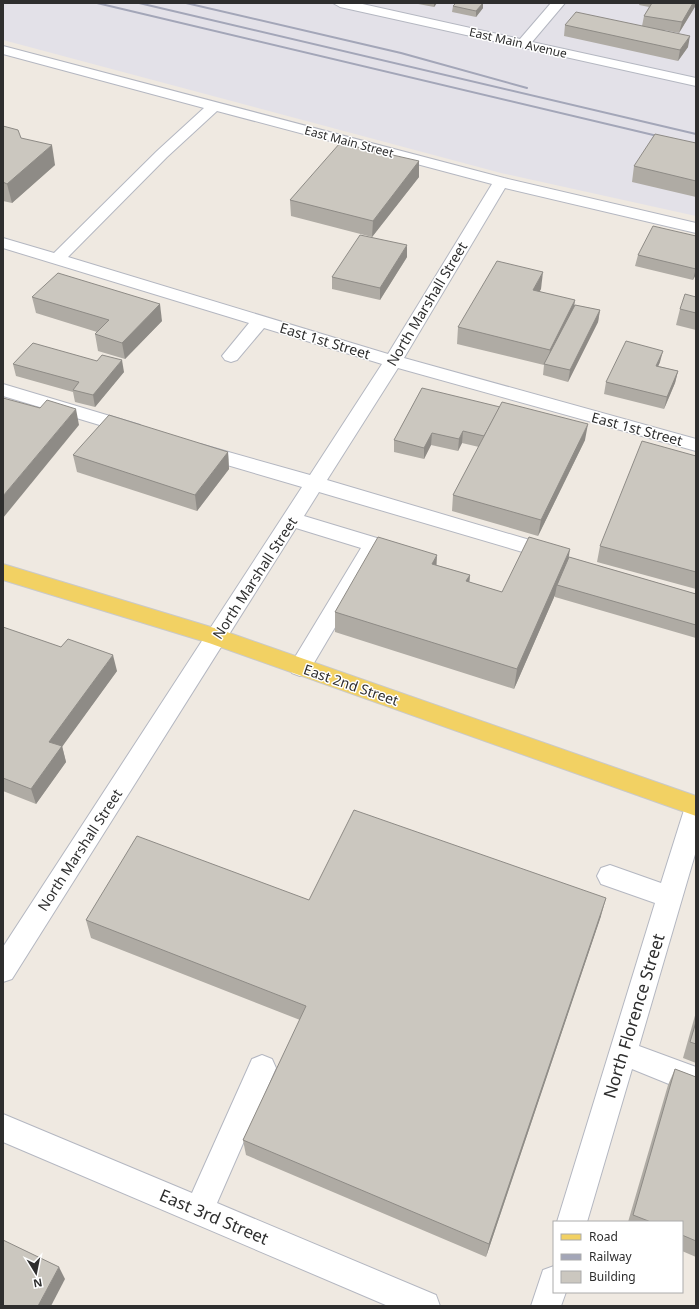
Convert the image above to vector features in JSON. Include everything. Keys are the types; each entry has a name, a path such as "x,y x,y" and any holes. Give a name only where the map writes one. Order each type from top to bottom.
{"main road":[{"name":"East 2nd Street","path":"3,572 216,637 696,806"}],"street":[{"path":"523,44 558,3"},
{"name":"East Main Avenue","path":"347,4 696,82"},
{"name":"East Main Street","path":"3,50 501,182 696,228"},
{"path":"56,259 162,154 214,106"},
{"name":"North Marshall Street","path":"3,970 393,361 501,182"},
{"name":"East 1st Street","path":"3,243 393,361 696,445"},
{"path":"231,356 260,321"},
{"path":"3,390 147,434"},
{"path":"185,445 572,560"},
{"path":"292,520 419,558"},
{"path":"300,667 373,545"},
{"name":"North Florence Street","path":"572,1221 696,810"},
{"path":"610,876 670,897"},
{"path":"624,1053 696,1081"},
{"path":"199,1210 262,1068"},
{"name":"East 3rd Street","path":"3,1128 425,1306"},
{"path":"546,1306 553,1283"}],"shaded area":[{"path":"3,3 696,3 696,216 501,173 3,40"}],"building":[{"path":"456,3 483,3 476,11 453,6"},
{"path":"652,3 693,3 682,22 644,16"},
{"path":"576,12 690,36 680,50 565,25"},
{"path":"3,126 18,130 21,138 52,145 7,184 3,182"},
{"path":"655,134 696,143 696,181 634,166"},
{"path":"340,143 419,161 373,221 290,200"},
{"path":"653,226 696,236 696,269 638,255"},
{"path":"360,235 407,245 380,288 332,277"},
{"path":"497,261 543,272 533,290 575,300 550,350 458,327"},
{"path":"58,273 160,304 122,343 95,334 109,320 32,297"},
{"path":"685,294 696,297 696,313 680,309"},
{"path":"575,305 600,310 570,370 544,364"},
{"path":"626,341 663,351 656,366 678,371 667,397 606,382"},
{"path":"33,343 97,361 102,355 122,360 93,395 73,390 79,382 13,364"},
{"path":"422,388 500,407 484,436 463,431 459,439 432,433 424,448 394,440"},
{"path":"3,398 40,408 47,400 76,409 3,496"},
{"path":"502,402 588,424 541,520 453,495"},
{"path":"109,415 228,452 195,495 73,455"},
{"path":"642,441 696,456 696,572 600,546"},
{"path":"378,537 437,555 432,564 470,575 466,581 502,592 529,537 570,549 517,669 335,612"},
{"path":"569,557 696,594 696,625 557,585"},
{"path":"3,627 61,647 68,639 113,655 49,742 62,746 31,789 3,778"},
{"path":"354,810 606,898 489,1244 243,1140 306,1006 86,920 137,836 309,900"},
{"path":"696,1022 696,1044 690,1042"},
{"path":"675,1069 696,1077 696,1241 683,1235 683,1221 648,1221 633,1215"},
{"path":"3,1240 59,1267 38,1306 3,1306"}],"railway":[{"path":"97,3 666,138"},
{"path":"139,3 696,134"},
{"path":"186,3 401,53 527,88"}]}
